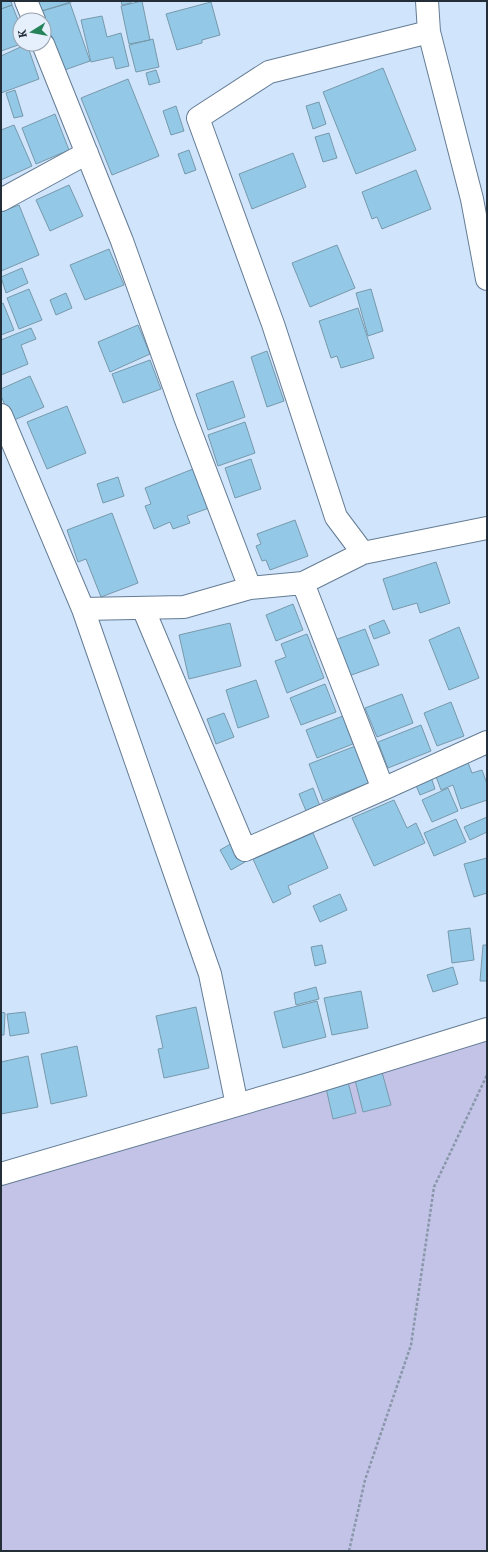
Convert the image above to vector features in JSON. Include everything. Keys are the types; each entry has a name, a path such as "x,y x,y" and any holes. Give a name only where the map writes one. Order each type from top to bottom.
{"street":[{"path":"26,1 31,12"},
{"path":"427,1 429,32 472,199 487,279"},
{"path":"363,553 336,517 273,324 198,118 268,72 429,32"},
{"path":"46,52 122,241 186,420 250,588"},
{"path":"1,200 87,153"},
{"path":"1,415 83,609 210,974 238,1105"},
{"path":"83,609 184,606 250,588 303,583 363,553 487,528"},
{"path":"303,583 383,789"},
{"path":"143,608 245,850 487,742"},
{"path":"1,1174 238,1105 487,1029"}],"path":[{"path":"349,1551 365,1480 411,1345 434,1187 487,1075"}],"shaded area":[{"path":"487,1038 487,1551 1,1551 1,1181"}],"building":[{"path":"1,1 11,1 12,5 1,9"},
{"path":"30,1 74,1 38,12 35,12"},
{"path":"121,1 131,1 131,3 122,5"},
{"path":"142,1 150,40 129,44 121,6"},
{"path":"211,2 220,35 202,40 202,43 177,50 166,14"},
{"path":"70,3 90,61 59,72 51,52 52,12 38,12"},
{"path":"12,5 15,12 12,12 12,47 1,51 1,9"},
{"path":"102,16 107,37 121,33 129,66 116,69 113,57 91,62 81,20"},
{"path":"153,39 159,67 136,72 129,45"},
{"path":"12,51 30,52 39,79 1,93 1,56"},
{"path":"383,68 416,150 356,174 323,92"},
{"path":"156,70 160,82 149,85 146,73"},
{"path":"128,79 159,156 112,175 81,98"},
{"path":"15,90 23,116 14,118 6,93"},
{"path":"319,102 326,124 313,129 306,106"},
{"path":"176,106 184,131 171,135 163,111"},
{"path":"55,114 69,150 36,164 22,128"},
{"path":"14,125 32,166 1,180 1,130"},
{"path":"329,133 337,158 323,162 315,137"},
{"path":"189,150 196,170 185,174 178,154"},
{"path":"293,153 306,187 252,209 239,174"},
{"path":"416,170 431,209 382,229 377,217 372,219 362,192"},
{"path":"69,185 83,216 50,231 36,200"},
{"path":"19,205 39,255 1,271 1,212"},
{"path":"337,245 355,288 310,307 292,263"},
{"path":"109,249 124,285 85,300 70,265"},
{"path":"22,268 28,283 6,293 1,277"},
{"path":"29,289 42,320 19,329 7,298"},
{"path":"371,289 383,331 368,336 356,293"},
{"path":"66,293 72,308 56,315 50,300"},
{"path":"3,303 14,330 1,335 1,304"},
{"path":"358,308 374,358 341,368 337,356 331,358 319,321"},
{"path":"138,325 150,354 110,372 98,342"},
{"path":"31,328 36,339 21,345 28,364 1,375 1,340"},
{"path":"267,351 284,401 267,407 251,357"},
{"path":"150,360 161,389 123,403 112,374"},
{"path":"30,376 44,407 12,421 1,396 1,389"},
{"path":"233,381 245,417 208,430 196,394"},
{"path":"67,406 86,453 47,469 27,422"},
{"path":"245,422 255,453 218,466 208,435"},
{"path":"251,459 261,489 235,498 225,468"},
{"path":"193,469 209,508 187,516 190,523 173,529 170,522 154,529 145,506 151,504 145,488"},
{"path":"118,477 124,496 103,503 97,484"},
{"path":"112,513 138,583 101,597 86,559 78,562 67,530"},
{"path":"295,520 308,556 270,570 266,560 262,561 256,546 261,544 257,534"},
{"path":"436,562 450,603 420,613 417,603 393,610 383,579"},
{"path":"293,604 303,630 276,641 266,615"},
{"path":"384,620 390,633 374,639 369,626"},
{"path":"230,623 241,666 189,679 179,635"},
{"path":"459,627 479,678 449,690 429,640"},
{"path":"365,629 379,665 346,677 332,641"},
{"path":"307,634 324,678 287,693 275,661 286,657 281,644"},
{"path":"256,680 269,717 238,728 226,690"},
{"path":"325,684 336,712 301,725 290,698"},
{"path":"402,694 413,723 377,737 365,708"},
{"path":"451,702 464,736 437,746 424,713"},
{"path":"224,713 234,737 216,744 207,719"},
{"path":"343,716 353,744 317,758 306,730"},
{"path":"421,725 431,751 388,768 378,742"},
{"path":"358,745 372,782 323,801 309,764"},
{"path":"467,760 472,773 482,770 487,784 487,800 461,809 453,785 441,790 434,771"},
{"path":"431,777 435,789 420,795 415,783"},
{"path":"313,788 320,806 306,811 299,794"},
{"path":"448,788 458,811 432,822 422,800"},
{"path":"394,800 407,828 416,823 425,843 374,866 352,818"},
{"path":"487,817 487,832 470,840 464,827"},
{"path":"456,819 466,842 434,856 424,833"},
{"path":"313,833 328,868 288,886 291,894 273,903 253,859"},
{"path":"234,842 245,862 231,870 220,850"},
{"path":"487,858 487,893 474,897 464,864"},
{"path":"340,894 347,910 320,922 313,906"},
{"path":"470,928 474,960 452,963 448,931"},
{"path":"322,945 326,963 315,966 311,947"},
{"path":"483,945 487,945 487,981 480,981"},
{"path":"453,967 458,984 433,992 427,975"},
{"path":"316,987 319,999 296,1005 294,993"},
{"path":"361,991 368,1028 332,1035 324,998"},
{"path":"317,1001 326,1037 283,1048 274,1012"},
{"path":"196,1007 209,1068 164,1078 158,1049 163,1048 156,1016"},
{"path":"1,1012 5,1013 4,1035 1,1035"},
{"path":"25,1012 29,1033 10,1036 7,1014"},
{"path":"77,1046 87,1096 51,1104 41,1054"},
{"path":"28,1056 38,1107 1,1114 1,1062"},
{"path":"382,1072 391,1105 363,1112 355,1080"},
{"path":"348,1082 356,1113 333,1119 326,1088"}]}
